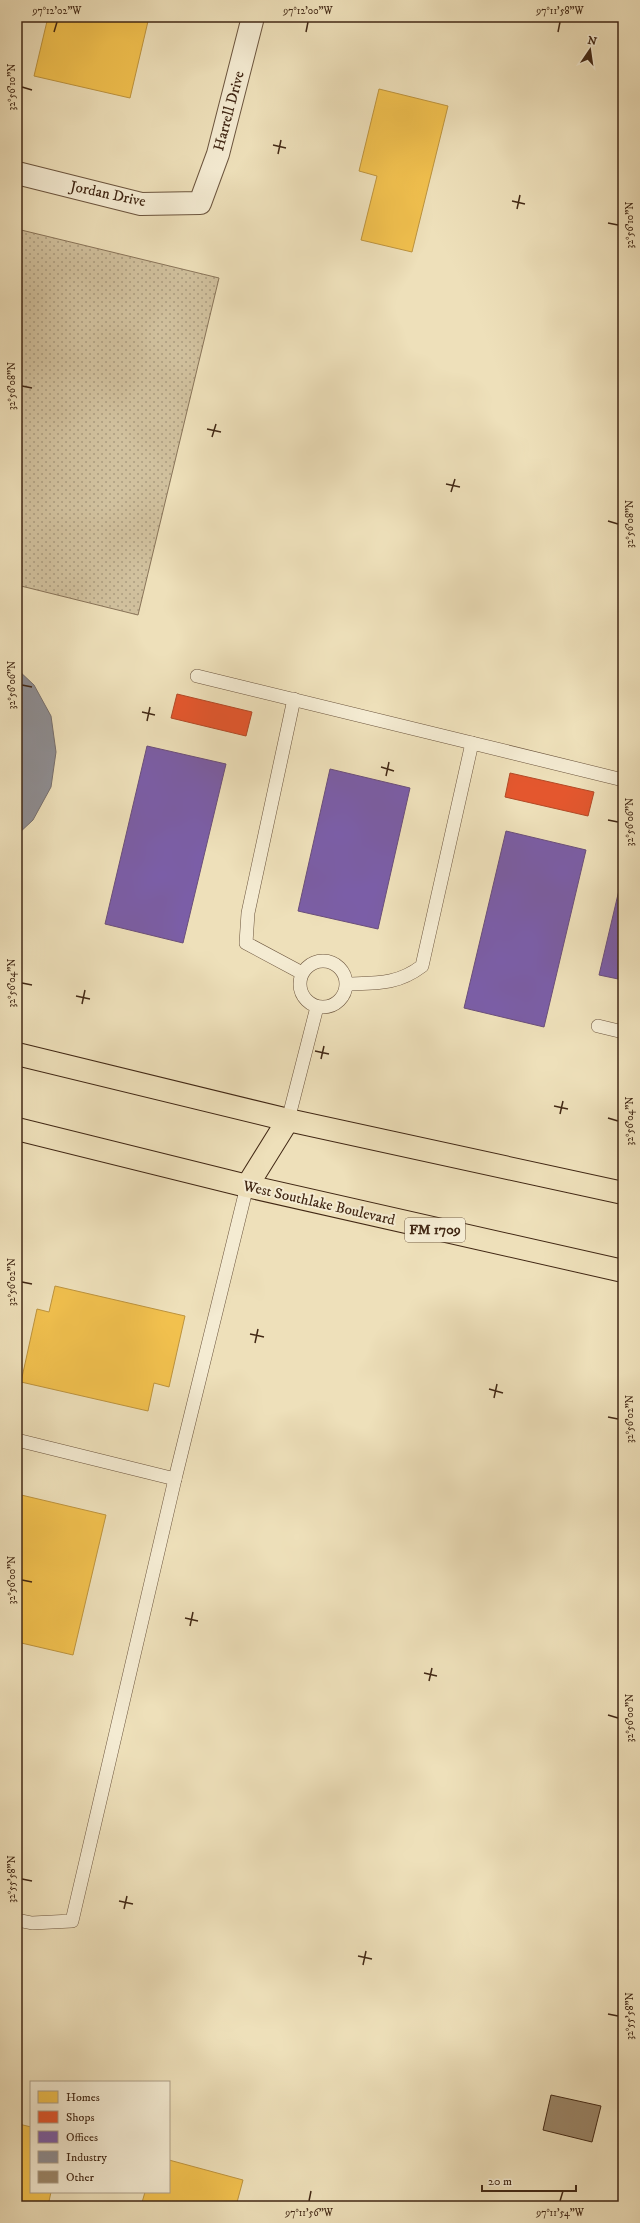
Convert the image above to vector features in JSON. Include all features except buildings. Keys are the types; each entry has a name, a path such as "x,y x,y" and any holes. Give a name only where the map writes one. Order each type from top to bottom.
{"main road":[{"path":"17,1054 288,1120 623,1193"},
{"path":"247,1186 288,1120"},
{"name":"West Southlake Boulevard","path":"17,1129 247,1186 623,1271"}],"street":[{"name":"Harrell Drive","path":"200,203 218,154 253,17"},
{"name":"Jordan Drive","path":"17,173 141,204 200,203"}],"lane":[{"path":"197,676 623,780"},
{"path":"294,699 248,913 246,943 302,973"},
{"path":"347,984 386,982 408,977 422,966 472,743"},
{"path":"322,961 334,964 343,972 347,984 343,997 332,1006 318,1007 306,1000 300,987 302,973 310,964 322,961"},
{"path":"288,1120 318,1007"},
{"path":"598,1026 623,1032"},
{"path":"17,1920 32,1923 72,1921 176,1479 247,1186"},
{"path":"17,1440 176,1479"}],"shaded area":[{"path":"17,229 219,278 138,615 17,585"}]}
